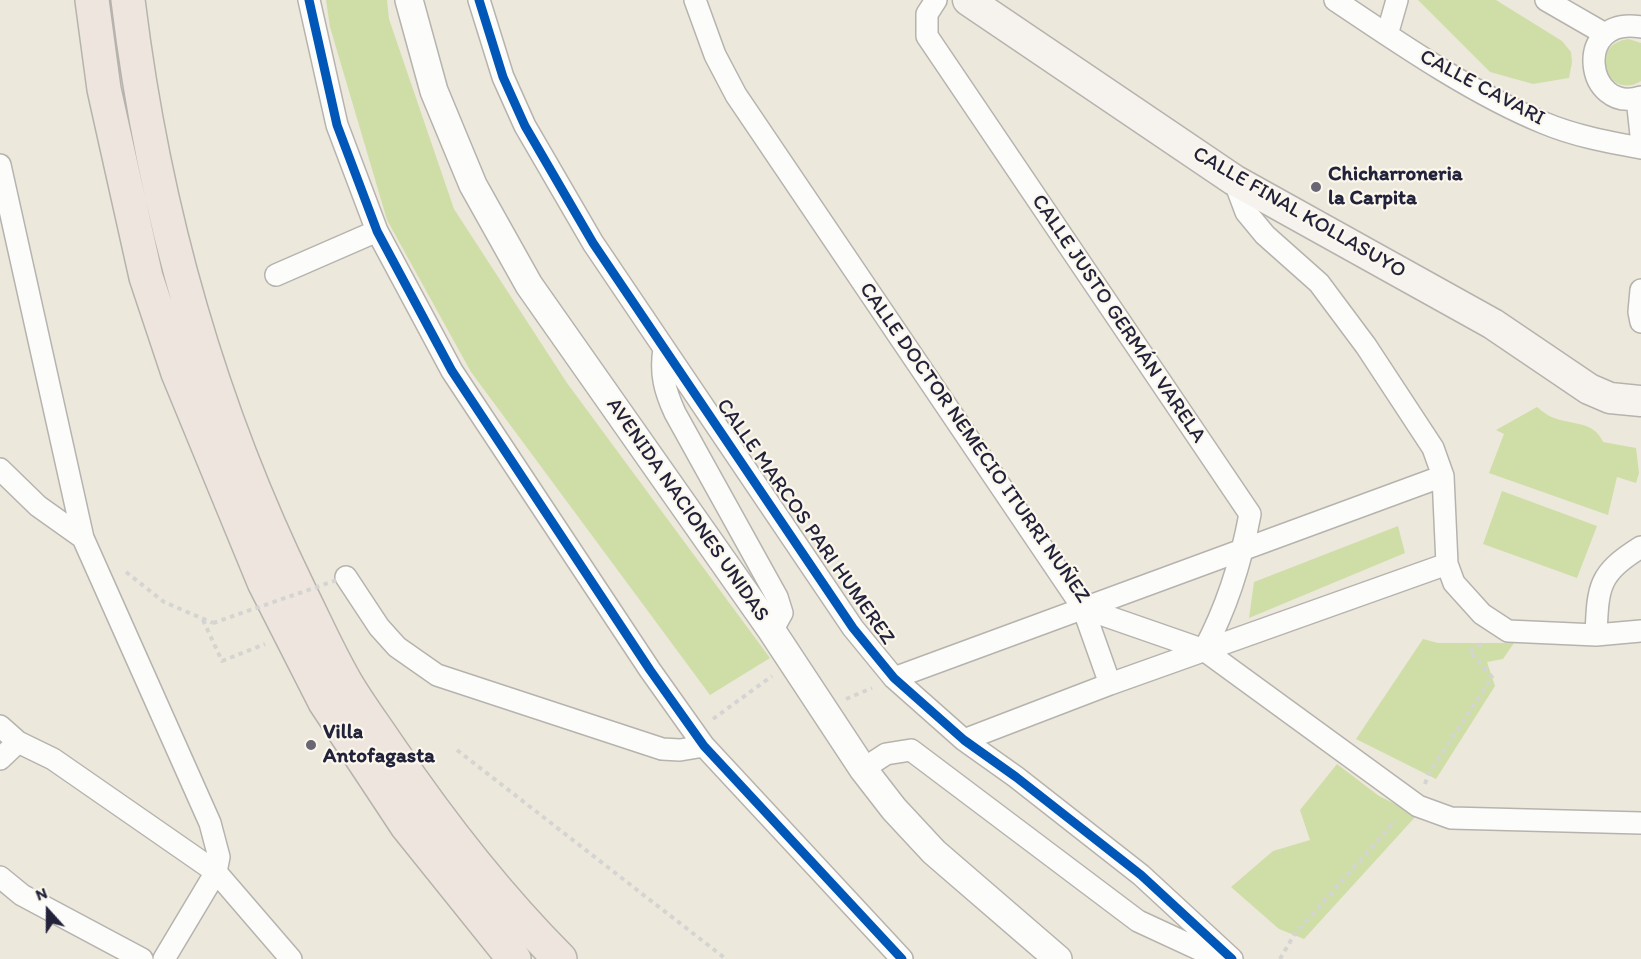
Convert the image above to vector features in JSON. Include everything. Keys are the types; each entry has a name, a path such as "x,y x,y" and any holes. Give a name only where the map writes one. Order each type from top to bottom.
{"highway":[{"path":"92,0 104,89 146,277 178,373 264,582 325,702 407,826 514,959"},
{"path":"128,0 138,82 178,271 206,363 243,464 288,568 346,683 431,808 537,936 560,959"}],"main road":[{"name":"CALLE FINAL KOLLASUYO","path":"968,0 1234,180 1493,324 1589,389 1610,398 1641,401"}],"street":[{"path":"309,0 337,125 377,231 452,371 650,670 699,739 902,959"},
{"name":"AVENIDA NACIONES UNIDAS","path":"409,0 434,91 447,123 473,185 524,275 772,631 863,769 894,809 934,852 1058,959"},
{"name":"CALLE MARCOS PARI HUMEREZ","path":"479,0 503,77 525,126 593,243 853,628 894,678 964,740 1016,777 1141,875 1232,959"},
{"name":"CALLE DOCTOR NEMECIO ITURRI NUÑEZ","path":"695,0 715,55 736,95 1083,608 1203,650 1418,806 1451,818 1641,823"},
{"name":"CALLE JUSTO GERMÁN VARELA","path":"936,0 927,14 927,36 1250,514 1244,549 1223,616 1203,650"},
{"name":"CALLE CAVARI","path":"1335,0 1387,35 1498,102 1544,124 1593,140 1641,148"},
{"path":"1387,35 1397,0"},
{"path":"1546,0 1605,34"},
{"path":"1641,27 1628,25 1605,34 1598,42 1593,63 1599,83 1616,96 1639,98 1641,135"},
{"path":"0,165 83,538 210,823 219,857 216,872 164,959"},
{"path":"1234,180 1246,212 1265,235 1319,283 1366,346 1433,448 1443,476 1447,564 1454,583 1482,614 1508,631 1596,635 1641,631"},
{"path":"276,275 377,231"},
{"path":"1641,290 1639,312 1641,322"},
{"path":"664,349 661,370 665,391 675,413 777,597 782,614 772,631"},
{"path":"0,469 38,506 83,538"},
{"path":"894,678 1443,476"},
{"path":"1596,635 1598,594 1607,573 1641,547"},
{"path":"964,740 1203,650 1447,564"},
{"path":"342,578 397,647 437,675 662,749 680,750 699,739"},
{"path":"1083,608 1110,684"},
{"path":"0,726 18,742 53,759 216,872 291,959"},
{"path":"0,759 18,742"},
{"path":"863,769 886,754 911,750 1138,921 1221,959"},
{"path":"0,877 22,895 142,959"}],"path":[{"path":"119,567 164,602 213,623 342,578"},
{"path":"202,619 222,661 290,634"},
{"path":"699,739 792,662"},
{"path":"824,709 894,678"},
{"path":"457,750 726,959"}],"green space":[{"path":"326,0 387,0 389,19 454,209 567,383 770,658 710,695 471,372 387,220 330,27"},
{"path":"1418,0 1496,0 1562,41 1571,52 1569,78 1533,84 1490,72"},
{"path":"1629,39 1641,43 1641,81 1629,85 1619,84 1611,78 1606,69 1605,60 1608,50 1616,43"},
{"path":"1537,407 1554,418 1589,427 1599,435 1603,442 1636,448 1639,473 1636,483 1617,477 1608,515 1489,473 1504,434 1496,430"},
{"path":"1502,491 1597,526 1577,578 1483,544"},
{"path":"1398,526 1405,553 1249,618 1254,582"},
{"path":"1423,639 1438,643 1514,643 1503,659 1487,662 1495,686 1436,779 1356,739"},
{"path":"1337,764 1379,796 1417,815 1304,939 1279,929 1231,887 1273,851 1310,840 1300,810"}],"cycle path":[{"path":"309,0 337,125 377,231 452,371 650,670 704,746 902,959"},
{"path":"479,0 503,77 525,126 593,243 853,628 894,678 964,740 1016,777 1141,875 1232,959"}],"place":[{"name":"Chicharroneria la Carpita","path":"1316,187"},
{"name":"Villa Antofagasta","path":"311,745"}]}
